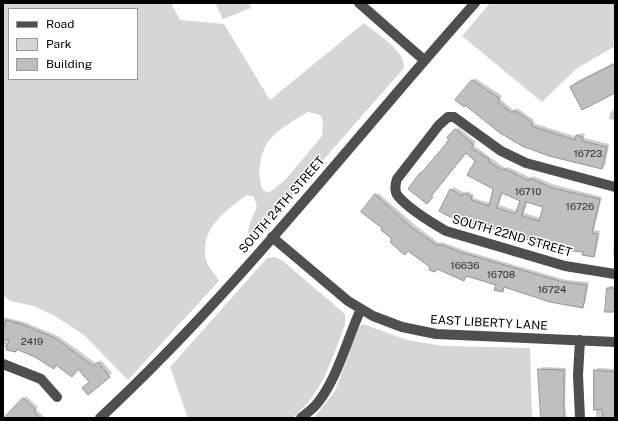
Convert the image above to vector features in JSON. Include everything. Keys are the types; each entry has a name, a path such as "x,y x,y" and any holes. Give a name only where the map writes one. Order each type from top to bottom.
{"street":[{"path":"359,3 424,60"},
{"name":"SOUTH 24TH STREET","path":"100,418 171,349 272,237 475,3"},
{"name":"SOUTH 22ND STREET","path":"615,187 526,163 502,151 454,117 448,117 439,125 397,179 395,187 398,195 434,224 446,231 565,266 615,274"},
{"name":"EAST LIBERTY LANE","path":"272,237 337,293 361,309 402,327 426,333 615,342"},
{"path":"301,418 315,406 323,394 336,369 361,309"},
{"path":"580,340 580,418"},
{"path":"3,364 41,379 56,397"}],"green space":[{"path":"3,3 171,3 180,20 224,24 270,100 364,23 390,43 400,55 404,68 251,242 248,232 257,206 254,197 247,195 216,221 206,238 205,248 206,259 209,267 219,281 128,380 84,335 55,316 34,306 10,301 3,295","holes":["308,112 320,115 323,120 322,136 285,180 269,193 263,190 260,177 260,162 268,142 289,123"]},
{"path":"219,3 249,3 251,8 223,19 216,5"},
{"path":"490,3 615,3 615,46 576,69 542,102 462,36"},
{"path":"275,257 283,261 345,314 345,325 325,376 303,409 292,418 188,418 170,367 267,258"},
{"path":"363,324 407,340 443,346 530,348 532,418 314,418 335,391 359,327"}],"building":[{"path":"615,64 615,93 582,110 570,87"},
{"path":"472,80 500,99 498,102 512,113 514,110 533,123 531,126 575,140 576,135 583,137 582,141 607,147 602,169 549,156 522,146 500,133 465,105 464,107 455,100"},
{"path":"455,129 474,145 471,148 489,159 488,161 502,170 505,169 529,181 530,178 552,188 600,199 592,233 598,234 594,257 582,255 583,252 555,249 516,236 512,237 490,228 490,230 461,220 460,222 439,211 450,189 462,196 464,193 472,197 471,200 489,206 493,189 467,175 475,161 466,153 431,196 433,197 427,204 408,189 419,174 446,144 449,139 447,138","holes":["502,193 520,201 515,214 497,208","526,202 543,207 539,221 522,216"]},
{"path":"375,194 412,228 438,246 439,244 463,253 563,282 587,285 583,308 550,302 504,287 503,292 494,290 496,285 466,276 464,281 437,269 435,272 429,270 430,267 408,251 405,255 400,251 390,242 392,239 381,230 382,228 361,212"},
{"path":"607,288 615,288 615,312 605,312"},
{"path":"6,320 21,324 55,338 93,366 98,362 110,377 88,395 82,388 89,382 78,369 72,377 56,365 54,369 35,357 16,349 16,352 6,350 9,340 3,339"},
{"path":"538,369 564,370 564,418 541,418"},
{"path":"594,370 615,372 615,418 603,418 602,409 594,410"},
{"path":"23,398 36,410 34,412 40,418 4,418"}]}
